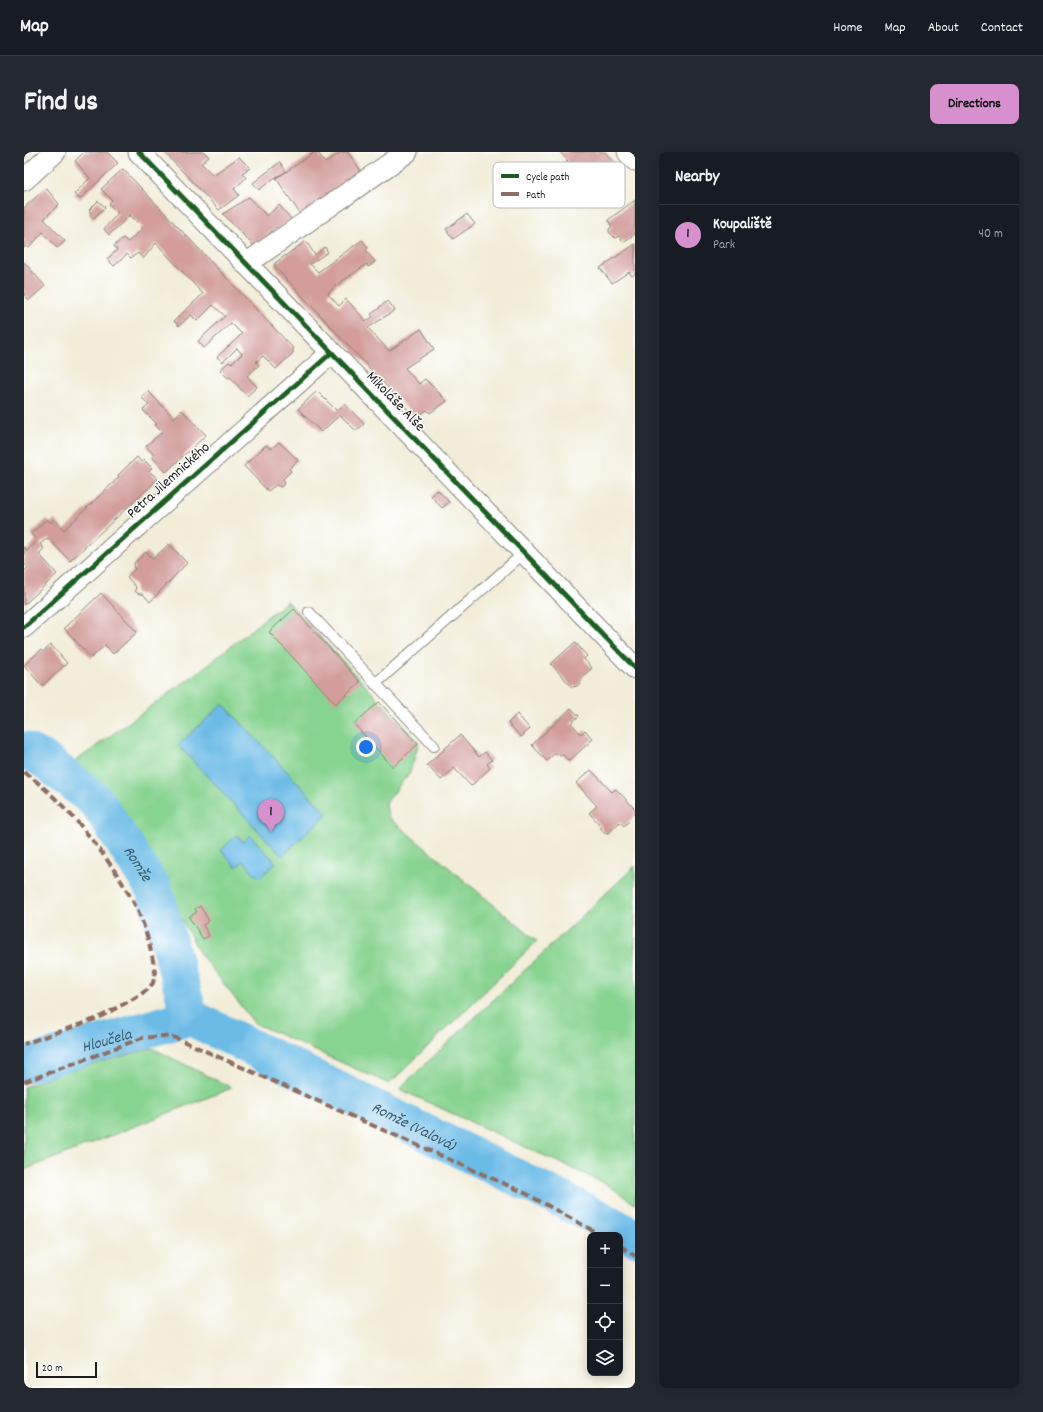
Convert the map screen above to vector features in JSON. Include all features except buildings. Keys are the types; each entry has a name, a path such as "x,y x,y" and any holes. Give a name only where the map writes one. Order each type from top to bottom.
{"street":[{"path":"24,180 55,152"},
{"name":"Mikoláše Alše","path":"138,152 330,354 525,552 635,668"},
{"path":"246,264 407,152"},
{"path":"628,152 635,160"},
{"name":"Petra Jilemnického","path":"24,627 330,354"}],"lane":[{"path":"376,684 525,552"},
{"path":"309,612 434,746"}],"green space":[{"path":"287,601 419,743 410,772 386,803 388,817 537,941 389,1084 254,1023 199,952 130,821 100,785 73,763 201,670"},
{"path":"635,866 635,1204 608,1185 399,1089"},
{"path":"152,1048 232,1088 24,1170 24,1087 60,1073"}],"water":[{"path":"223,704 327,814 282,856 178,745"},
{"path":"237,835 243,842 250,835 276,863 259,878 243,861 236,867 221,850"}],"waterway":[{"name":"Romže","path":"24,750 43,759 97,802 154,890 190,1017"},
{"name":"Romže (Valová)","path":"190,1017 607,1222 635,1238"},
{"name":"Hloučela","path":"24,1065 190,1017"}],"marked path":[{"path":"24,772 56,799 86,832 125,887 142,920 155,973 153,983 147,990 98,1018 24,1044"},
{"path":"24,1082 142,1038 164,1036 176,1038 525,1193 596,1232"},
{"path":"623,1248 635,1256"}],"cycle path":[{"path":"139,152 635,668"},
{"path":"24,627 330,354"}],"place":[{"name":"Koupaliště","path":"271,832"}]}
